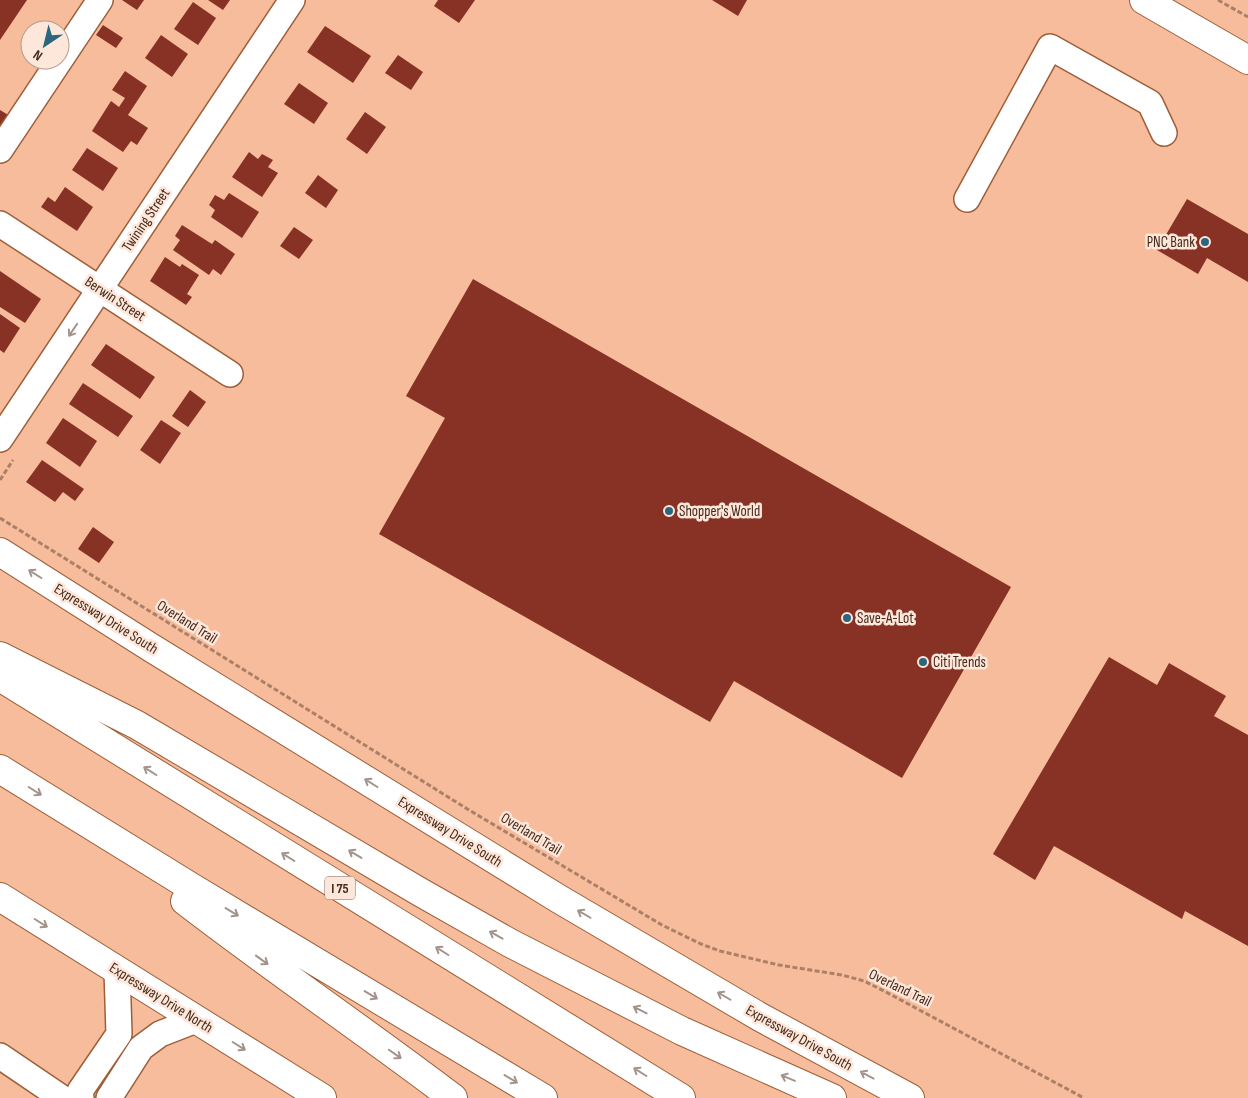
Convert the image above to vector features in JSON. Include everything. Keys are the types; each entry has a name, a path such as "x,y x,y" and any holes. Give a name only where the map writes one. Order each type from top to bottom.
{"main road":[{"path":"1144,0 1248,60"},
{"name":"Expressway Drive South","path":"0,552 559,900 760,1017 910,1098"},
{"path":"0,656 137,725 510,944 682,1031 832,1098"},
{"name":"I 75","path":"0,677 681,1098"},
{"path":"0,769 191,887 544,1098"},
{"path":"71,813 254,954 416,1069 453,1098"},
{"name":"Expressway Drive North","path":"0,897 322,1098"}],"street":[{"path":"70,45 100,0"},
{"name":"Twining Street","path":"0,439 292,0"},
{"path":"967,199 1050,47 1150,104 1164,133"},
{"path":"0,150 53,70"},
{"name":"Berwin Street","path":"0,224 230,374"},
{"path":"81,1098 80,1091 119,1034 117,970"},
{"path":"109,1098 141,1048 160,1034 196,1020"},
{"path":"119,1034 141,1048"},
{"path":"0,1056 62,1098"}],"path":[{"path":"1218,0 1248,17"},
{"name":"Overland Trail","path":"0,518 461,805 662,925 720,951 842,975 884,990 1084,1098"}],"building":[{"path":"0,0 27,0 0,40"},
{"path":"122,0 144,0 137,10"},
{"path":"208,0 230,0 223,10"},
{"path":"438,0 475,0 459,23 434,6"},
{"path":"712,0 747,0 738,16"},
{"path":"193,2 216,18 198,45 174,29"},
{"path":"103,25 123,38 116,48 96,35"},
{"path":"325,26 371,56 353,83 307,52"},
{"path":"161,35 188,54 172,77 145,58"},
{"path":"398,55 423,72 411,90 385,73"},
{"path":"125,71 147,86 128,115 148,128 137,145 131,141 123,152 92,131 111,101 119,107 125,98 112,90"},
{"path":"299,83 328,103 314,124 284,104"},
{"path":"0,110 10,116 0,132"},
{"path":"365,112 386,127 367,154 346,139"},
{"path":"87,148 118,168 103,191 72,170"},
{"path":"249,152 258,159 262,154 273,160 268,167 278,173 262,197 232,177"},
{"path":"318,175 338,190 326,208 305,193"},
{"path":"65,187 93,207 77,231 41,207 48,197 55,202"},
{"path":"229,193 259,212 242,238 211,217 215,210 209,205 215,195 224,200"},
{"name":"PNC Bank","path":"1187,199 1248,234 1248,282 1207,258 1198,274 1157,250"},
{"path":"182,225 212,244 215,240 235,254 221,275 213,269 209,275 173,250 180,240 175,236"},
{"path":"294,227 313,240 299,259 280,246"},
{"path":"165,257 180,267 182,264 199,275 187,294 192,297 186,305 150,281"},
{"path":"0,271 41,299 25,323 0,307"},
{"path":"473,279 1011,587 902,778 734,681 710,722 379,534 445,418 406,396"},
{"path":"0,314 20,328 4,353 0,350"},
{"path":"106,344 155,377 140,399 91,365"},
{"path":"83,383 133,416 118,437 69,404"},
{"path":"190,390 206,402 188,427 172,416"},
{"path":"63,418 97,441 80,467 46,443"},
{"path":"161,420 181,433 160,464 140,450"},
{"path":"42,460 84,489 75,501 63,492 55,502 26,482"},
{"path":"93,527 114,542 99,563 78,549"},
{"path":"1109,657 1157,685 1169,663 1226,696 1214,716 1248,735 1248,946 1185,911 1182,919 1054,846 1035,880 993,854"}],"place":[{"name":"PNC Bank","path":"1205,242"},
{"name":"Shopper's World","path":"669,511"},
{"name":"Save-A-Lot","path":"847,618"},
{"name":"Citi Trends","path":"923,662"}]}
